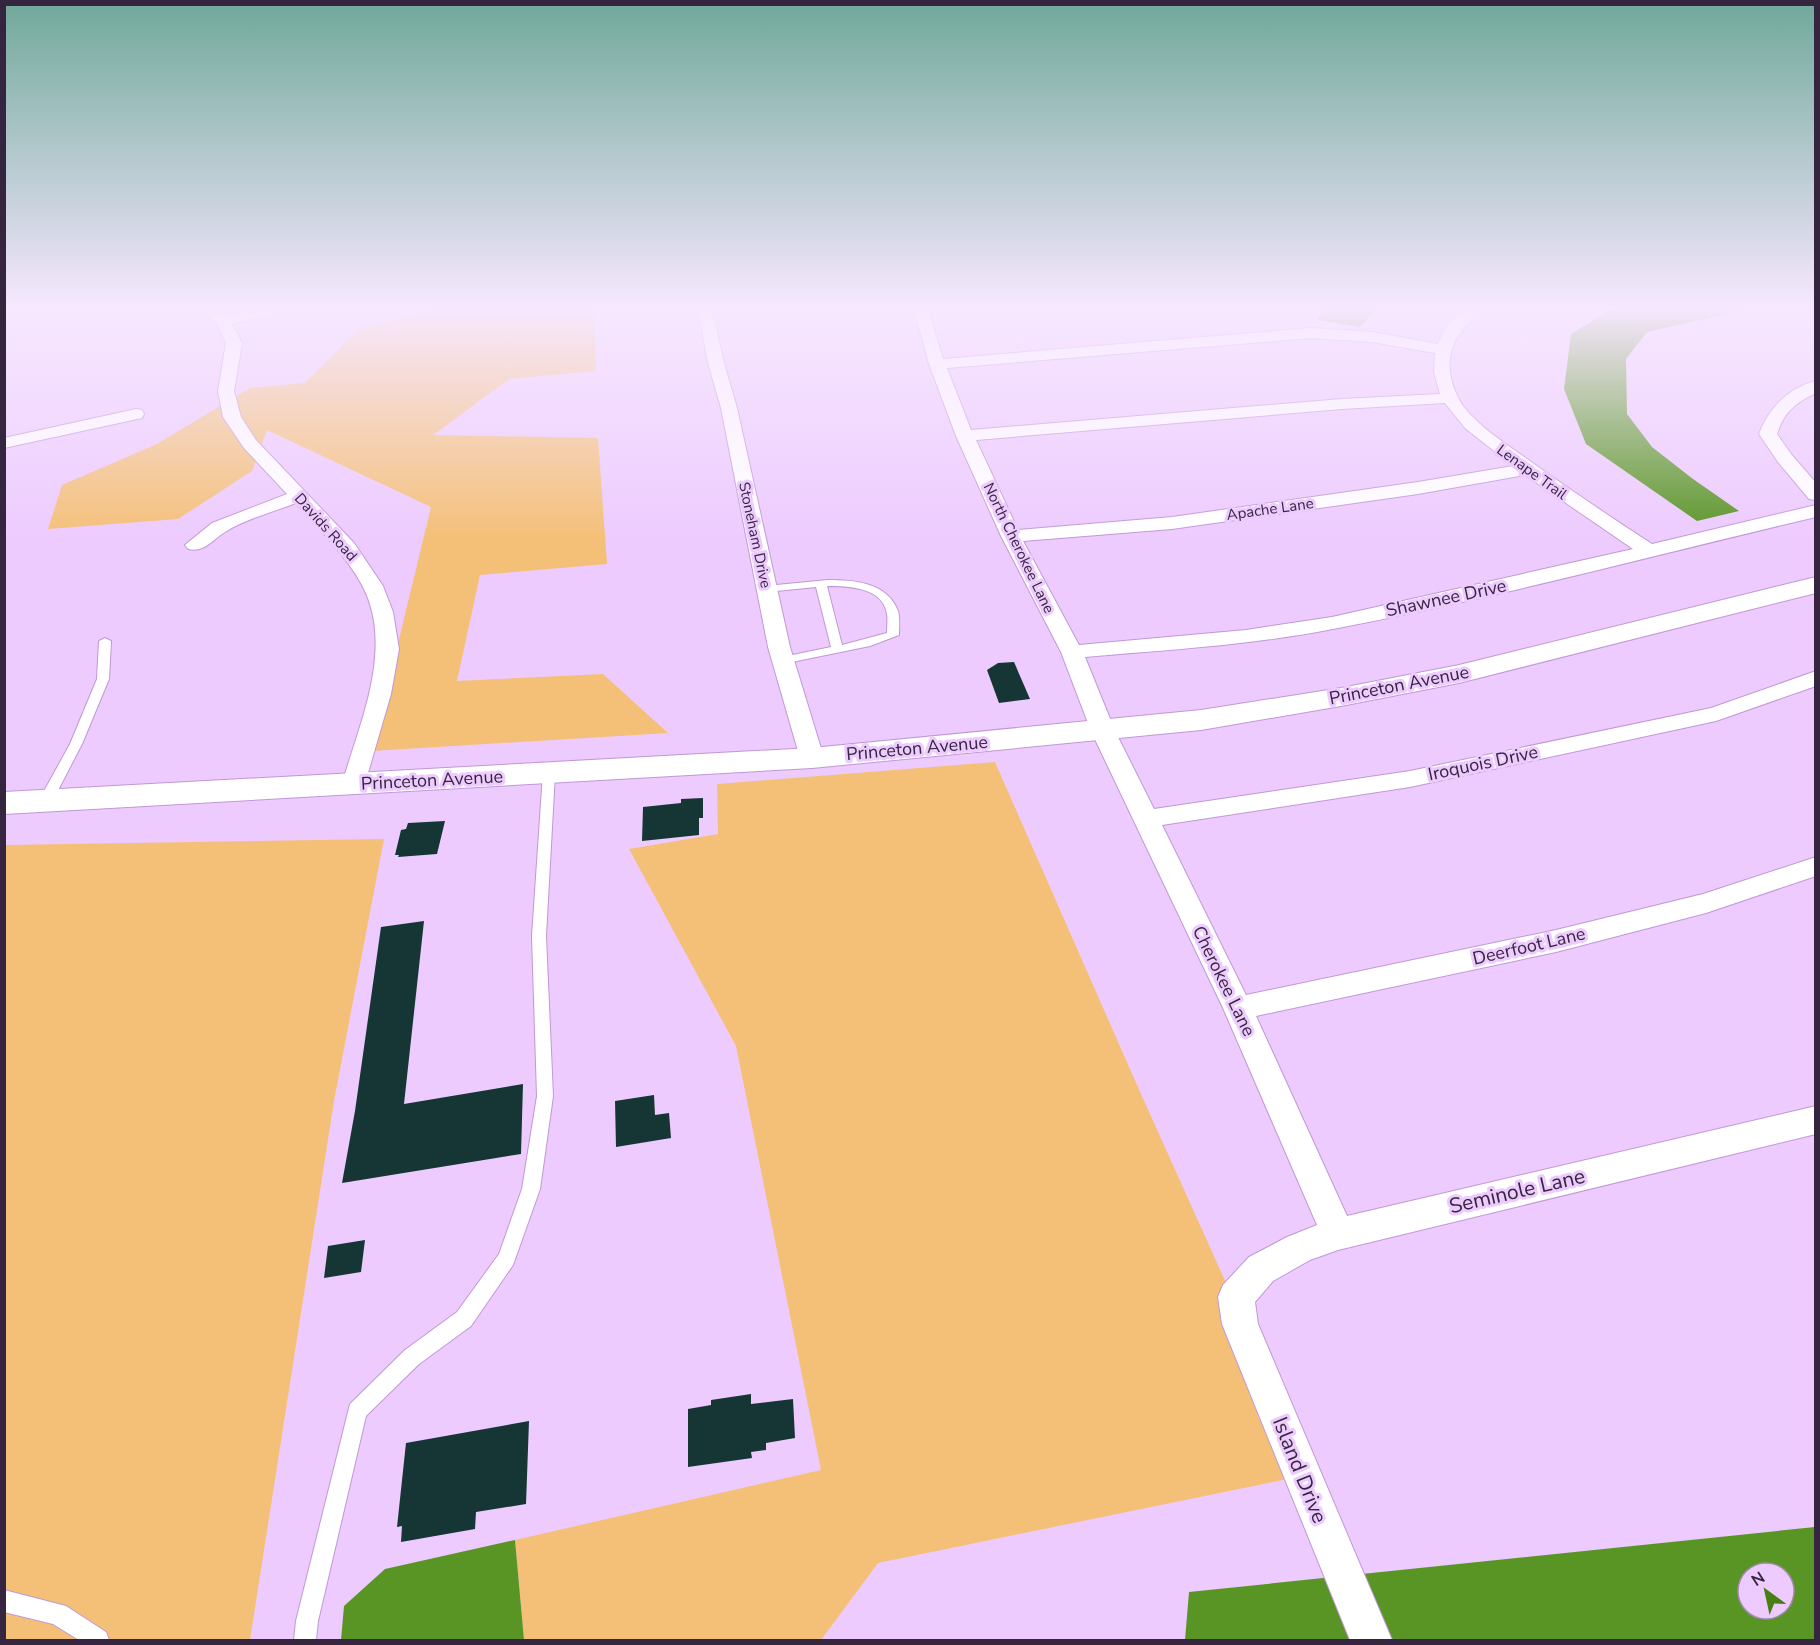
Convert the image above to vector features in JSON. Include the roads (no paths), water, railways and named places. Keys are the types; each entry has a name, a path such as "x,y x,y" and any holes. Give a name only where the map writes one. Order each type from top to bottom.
{"main road":[{"name":"Princeton Avenue","path":"4,803 812,758 1201,720 1459,675 1815,585"}],"street":[{"name":"Davids Road","path":"226,386 232,417 250,444 298,496 321,516 347,547 373,586 382,612 388,649 380,694 354,784"},
{"name":"Stoneham Drive","path":"723,386 783,660 812,758"},
{"name":"North Cherokee Lane","path":"946,386 965,436 1011,536 1072,652 1103,731"},
{"name":"Lenape Trail","path":"1445,386 1450,398 1486,438 1527,469 1650,551"},
{"path":"1815,386 1791,399 1774,415 1768,434 1784,458 1815,495"},
{"path":"965,436 1342,404 1450,398"},
{"path":"4,443 136,414"},
{"name":"Apache Lane","path":"1011,536 1183,521 1418,488 1527,469"},
{"path":"195,545 219,526 298,496"},
{"name":"Shawnee Drive","path":"1072,652 1246,636 1332,623 1815,511"},
{"name":"Iroquois Drive","path":"1144,819 1410,779 1716,714 1815,678"},
{"name":"Cherokee Lane","path":"1103,731 1238,1008 1338,1234"},
{"name":"Deerfoot Lane","path":"1238,1008 1556,941 1706,903 1815,866"},
{"name":"Seminole Lane","path":"1236,1297 1261,1269 1299,1248 1338,1234 1815,1120"},
{"name":"Island Drive","path":"1236,1297 1240,1324 1371,1641"}],"lane":[{"path":"766,589 845,582 873,587 887,599 896,621 893,635 783,660"},
{"path":"821,584 837,649"},
{"path":"45,801 76,744 103,678 105,641"},
{"path":"305,1641 307,1621 357,1411 411,1357 464,1319 507,1258 531,1189 545,1096 539,936 549,773"},
{"path":"4,1601 58,1614 98,1641"}]}
